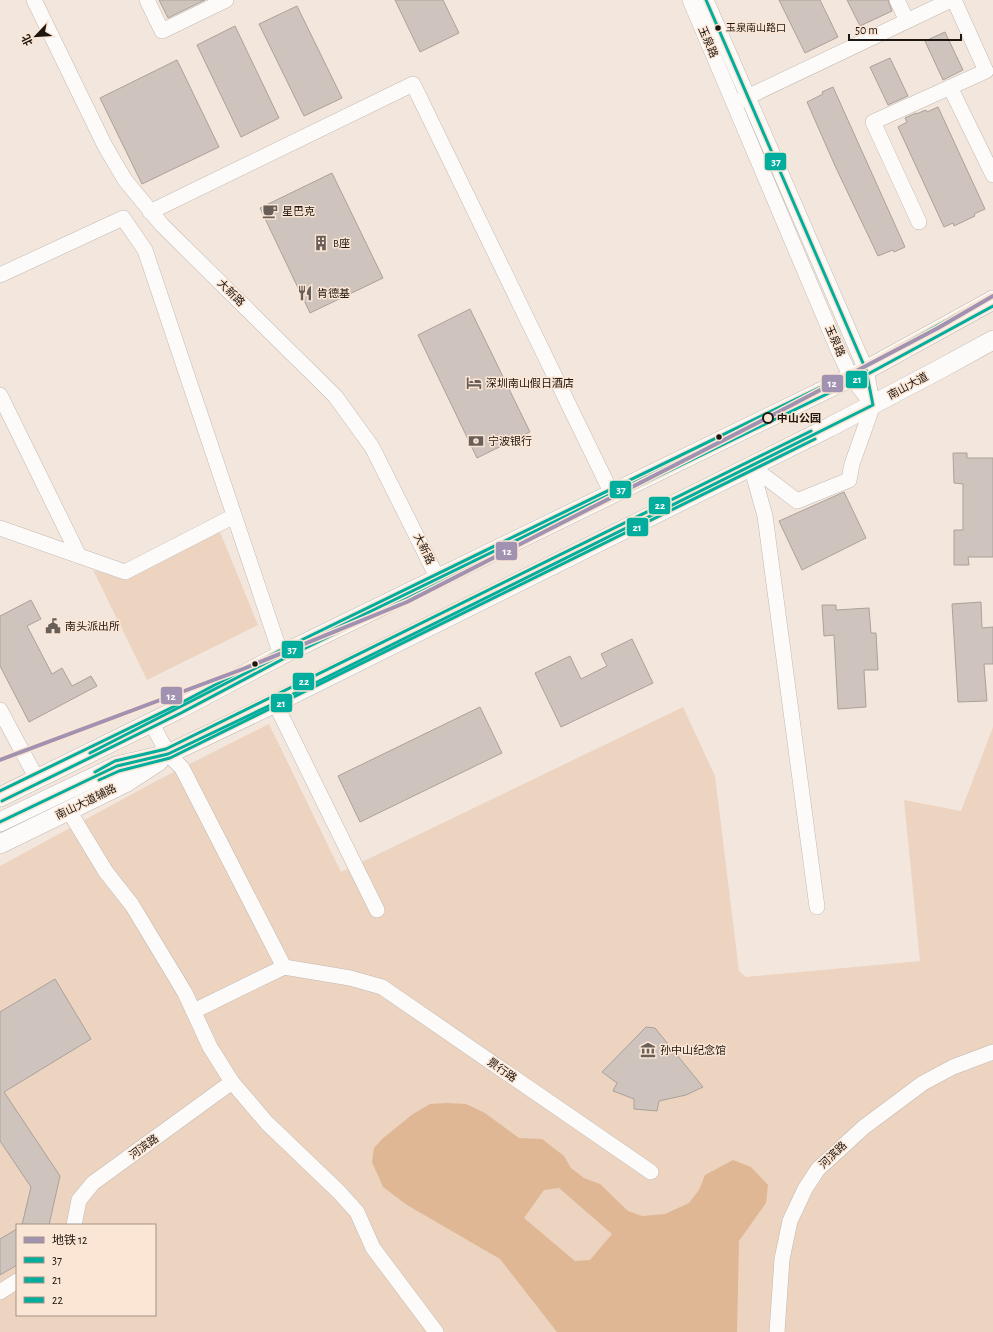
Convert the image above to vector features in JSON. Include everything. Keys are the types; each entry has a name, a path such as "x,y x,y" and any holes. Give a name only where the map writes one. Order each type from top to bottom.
{"main road":[{"path":"0,797 152,722 281,655 858,374 993,300"},
{"name":"南山大道","path":"0,822 117,766 168,754 275,703 873,405 993,340"},
{"name":"南山大道辅路","path":"0,844 126,783 168,754"}],"street":[{"path":"147,0 162,31 226,0"},
{"name":"玉泉路","path":"690,0 741,100"},
{"name":"玉泉路","path":"706,0 741,100 858,374 873,405"},
{"path":"897,0 907,21"},
{"path":"741,100 952,0 986,71 874,122 919,222"},
{"name":"大新路","path":"39,2 114,164 150,212 335,396 372,447 438,579"},
{"path":"150,212 413,84 612,494"},
{"path":"950,87 993,175"},
{"path":"0,275 123,218 145,250 281,655"},
{"path":"0,395 79,556"},
{"path":"751,466 797,501 849,480 852,464 873,405"},
{"path":"751,466 765,516 817,907"},
{"path":"0,528 125,572 234,516"},
{"path":"275,703 377,910"},
{"path":"0,710 37,779"},
{"path":"152,722 168,754 182,768 284,967 194,1011"},
{"path":"68,811 106,872 132,905 185,993 210,1047 232,1082 267,1123 339,1192 357,1212 373,1248 436,1332"},
{"name":"景行路","path":"284,967 350,978 382,987 651,1172"},
{"name":"河滨路","path":"777,1332 782,1259 790,1221 805,1189 818,1169 864,1127 923,1083 953,1067 993,1052"},
{"name":"河滨路","path":"74,1224 79,1200 93,1184 232,1082"},
{"path":"0,1292 16,1282"}],"shaded area":[{"path":"220,532 258,625 147,680 93,570 125,579"},
{"path":"683,707 715,776 739,971 746,977 920,961 904,800 961,811 993,727 993,1332 0,1332 0,866 158,780 269,724 341,872"},
{"path":"430,1104 466,1104 485,1113 519,1138 542,1139 564,1156 571,1168 584,1178 600,1184 628,1211 642,1216 665,1214 689,1203 699,1190 705,1175 733,1160 751,1167 768,1185 766,1203 739,1241 737,1332 557,1332 500,1259 407,1205 383,1187 372,1162 374,1148 382,1139 413,1114","holes":["559,1188 612,1234 590,1260 575,1261 524,1218 544,1190"]}],"building":[{"path":"159,0 205,0 168,18"},
{"path":"395,0 443,0 459,33 420,52"},
{"path":"779,0 820,0 838,37 805,53"},
{"path":"847,0 888,0 892,11 860,26"},
{"path":"297,6 342,98 304,116 259,24"},
{"path":"235,26 279,118 241,137 197,45"},
{"path":"945,32 963,70 943,80 925,41"},
{"path":"890,58 908,96 888,105 870,67"},
{"path":"177,60 219,147 142,184 100,98"},
{"path":"833,87 905,247 894,252 893,250 878,256 836,168 807,102"},
{"path":"938,107 985,209 974,214 975,216 954,226 953,223 944,227 898,127 907,122 905,118 926,110 927,112"},
{"name":"B座","path":"332,173 383,278 310,313 260,208"},
{"name":"深圳南山假日酒店","path":"470,309 530,432 477,458 418,335"},
{"path":"953,453 967,453 967,458 993,458 993,557 968,557 969,565 954,565 954,530 963,530 963,484 954,483"},
{"path":"844,492 866,538 802,570 779,521"},
{"path":"31,600 41,619 27,626 52,674 62,668 72,686 91,676 97,686 29,722 0,666 0,616"},
{"path":"981,602 982,628 993,627 993,664 984,664 987,701 958,702 952,604"},
{"path":"822,605 836,605 836,610 869,608 871,633 876,633 878,670 864,670 866,707 838,709 834,635 824,636"},
{"path":"632,639 653,683 561,727 535,673 570,656 581,679 607,666 601,654"},
{"path":"480,707 502,753 360,822 338,776"},
{"path":"55,979 91,1039 4,1092 60,1176 49,1224 22,1224 31,1187 0,1141 0,1012"},
{"name":"孙中山纪念馆","path":"646,1027 655,1028 703,1087 686,1095 659,1101 657,1111 634,1109 634,1099 613,1091 617,1083 602,1072"},
{"path":"16,1230 16,1266 0,1275 0,1239"}],"metro line":[{"name":"12","path":"0,760 243,669 407,602 767,418 938,328 993,296"}],"transit line":[{"name":"37","path":"0,822 117,766 168,754 275,703 873,405 866,370 706,0"},
{"name":"22","path":"0,791 177,705 279,651 864,366 991,296"},
{"name":"21","path":"2,801 181,713 283,659 868,374 993,306"},
{"name":"37","path":"90,753 281,655 798,403"},
{"name":"22","path":"95,772 115,761 166,749 811,431"},
{"name":"21","path":"99,780 119,771 170,758 815,439"}],"place":[{"name":"玉泉南山路口","path":"718,28"},
{"name":"星巴克","path":"270,211"},
{"name":"B座","path":"321,243"},
{"name":"肯德基","path":"305,293"},
{"name":"深圳南山假日酒店","path":"474,383"},
{"name":"中山公园","path":"768,418"},
{"name":"宁波银行","path":"476,441"},
{"name":"南头派出所","path":"53,626"},
{"name":"孙中山纪念馆","path":"648,1050"}]}
